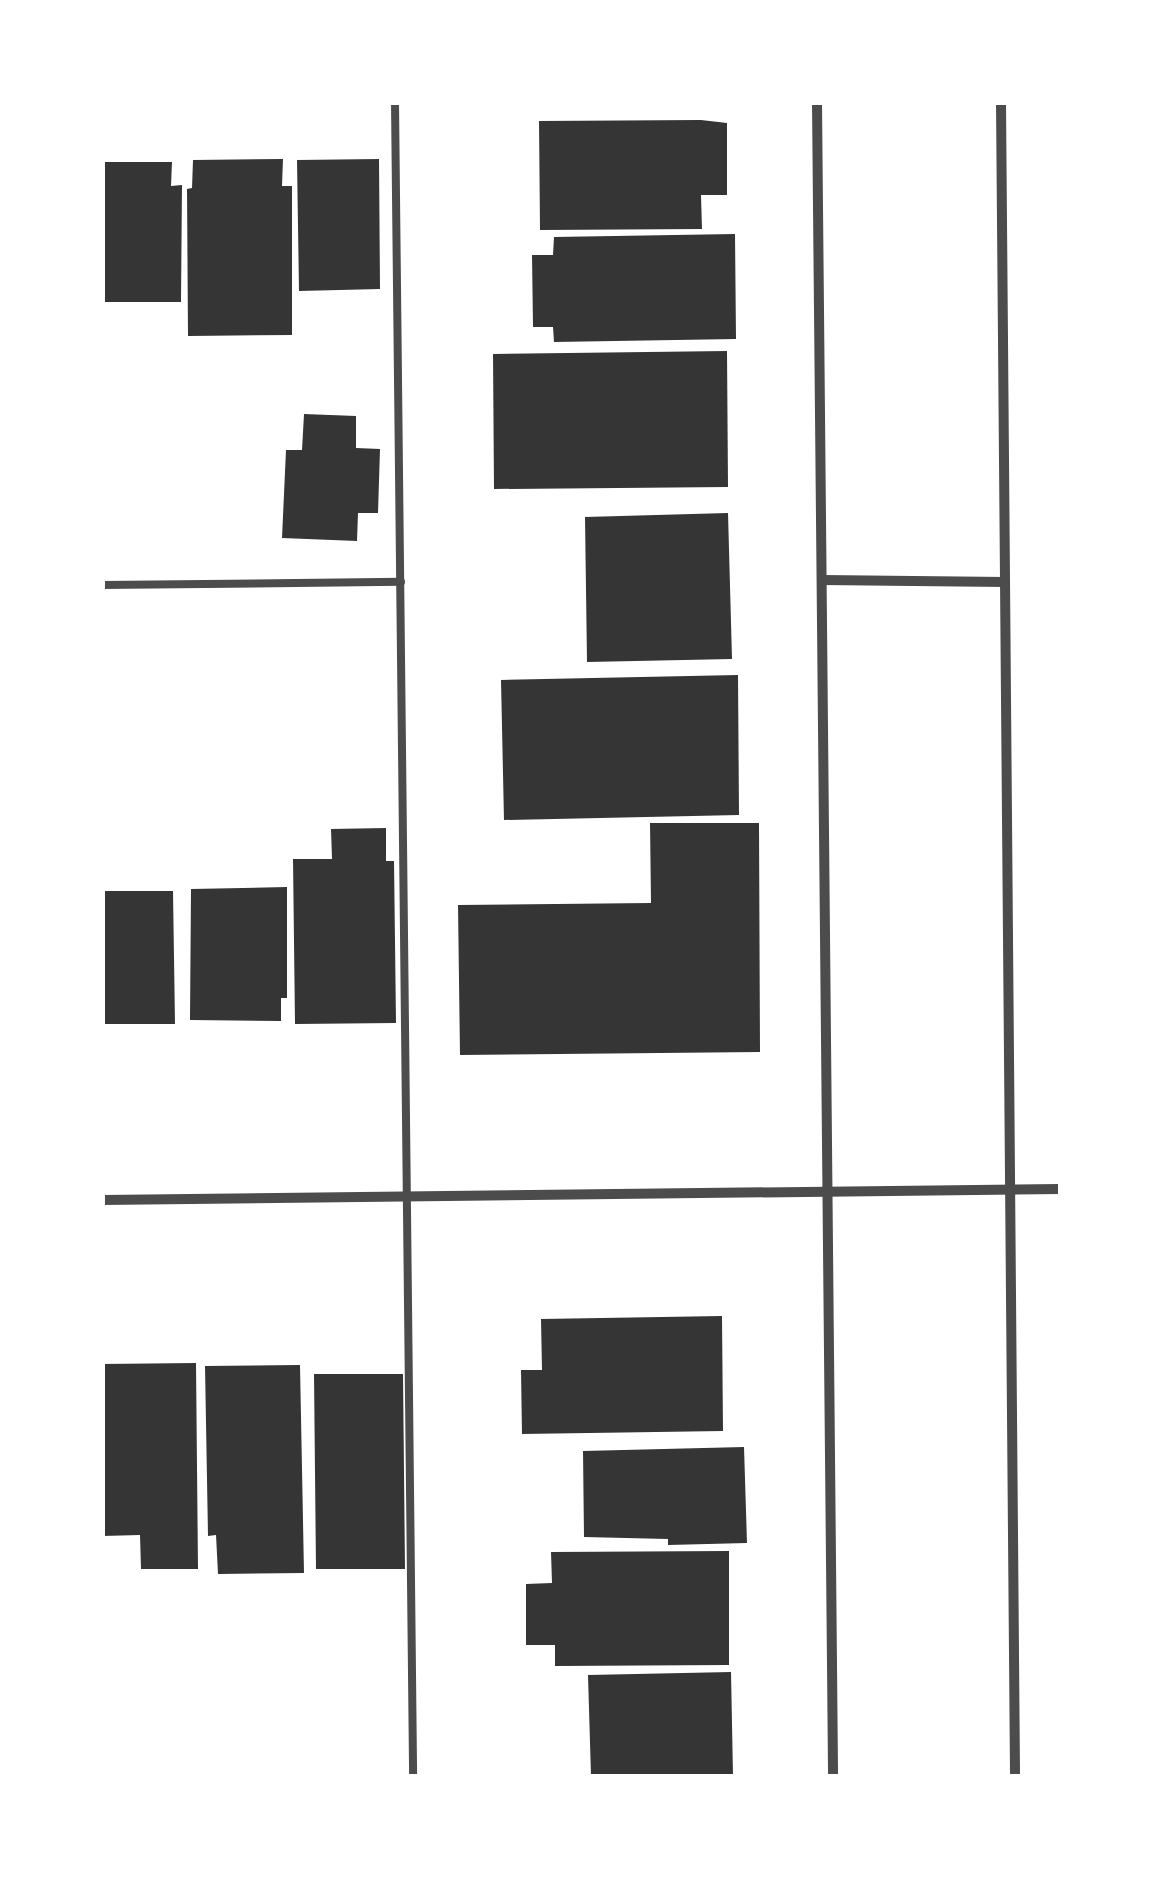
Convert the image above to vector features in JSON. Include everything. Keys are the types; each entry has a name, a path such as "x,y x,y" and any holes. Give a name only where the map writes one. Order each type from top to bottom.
{"street":[{"path":"817,102 834,1776"},
{"path":"1001,102 1015,1776"},
{"path":"822,580 1005,582"},
{"path":"102,1200 1060,1189"}],"lane":[{"path":"395,102 412,1776"},
{"path":"102,585 400,582"}],"building":[{"path":"539,121 727,123 727,195 701,195 702,229 540,230"},
{"path":"283,159 282,186 292,186 292,335 188,336 187,189 192,188 193,160"},
{"path":"379,159 380,289 299,291 297,160"},
{"path":"102,162 172,162 171,186 182,185 181,302 102,302"},
{"path":"735,234 736,339 554,342 553,327 533,327 532,255 553,255 554,237"},
{"path":"727,351 728,487 494,489 493,354"},
{"path":"304,414 356,416 356,448 380,449 378,513 358,513 357,541 282,538 286,450 302,450"},
{"path":"728,513 732,659 587,662 585,517"},
{"path":"738,675 739,815 504,820 501,680"},
{"path":"650,823 759,823 760,1052 460,1055 458,905 651,903"},
{"path":"386,828 386,861 394,861 396,1023 295,1024 293,859 332,859 331,829"},
{"path":"287,887 287,998 281,998 281,1021 190,1020 191,889"},
{"path":"102,891 173,891 175,1024 102,1024"},
{"path":"722,1316 723,1431 522,1434 521,1370 542,1370 541,1319"},
{"path":"196,1363 198,1569 141,1569 140,1535 102,1536 102,1364"},
{"path":"300,1365 304,1573 218,1574 216,1535 208,1536 205,1366"},
{"path":"314,1374 403,1374 405,1569 316,1569"},
{"path":"744,1447 747,1543 668,1545 668,1539 584,1537 583,1451"},
{"path":"729,1551 729,1665 555,1666 555,1645 526,1645 526,1584 552,1583 551,1552"},
{"path":"731,1672 733,1776 591,1776 588,1675"}]}
